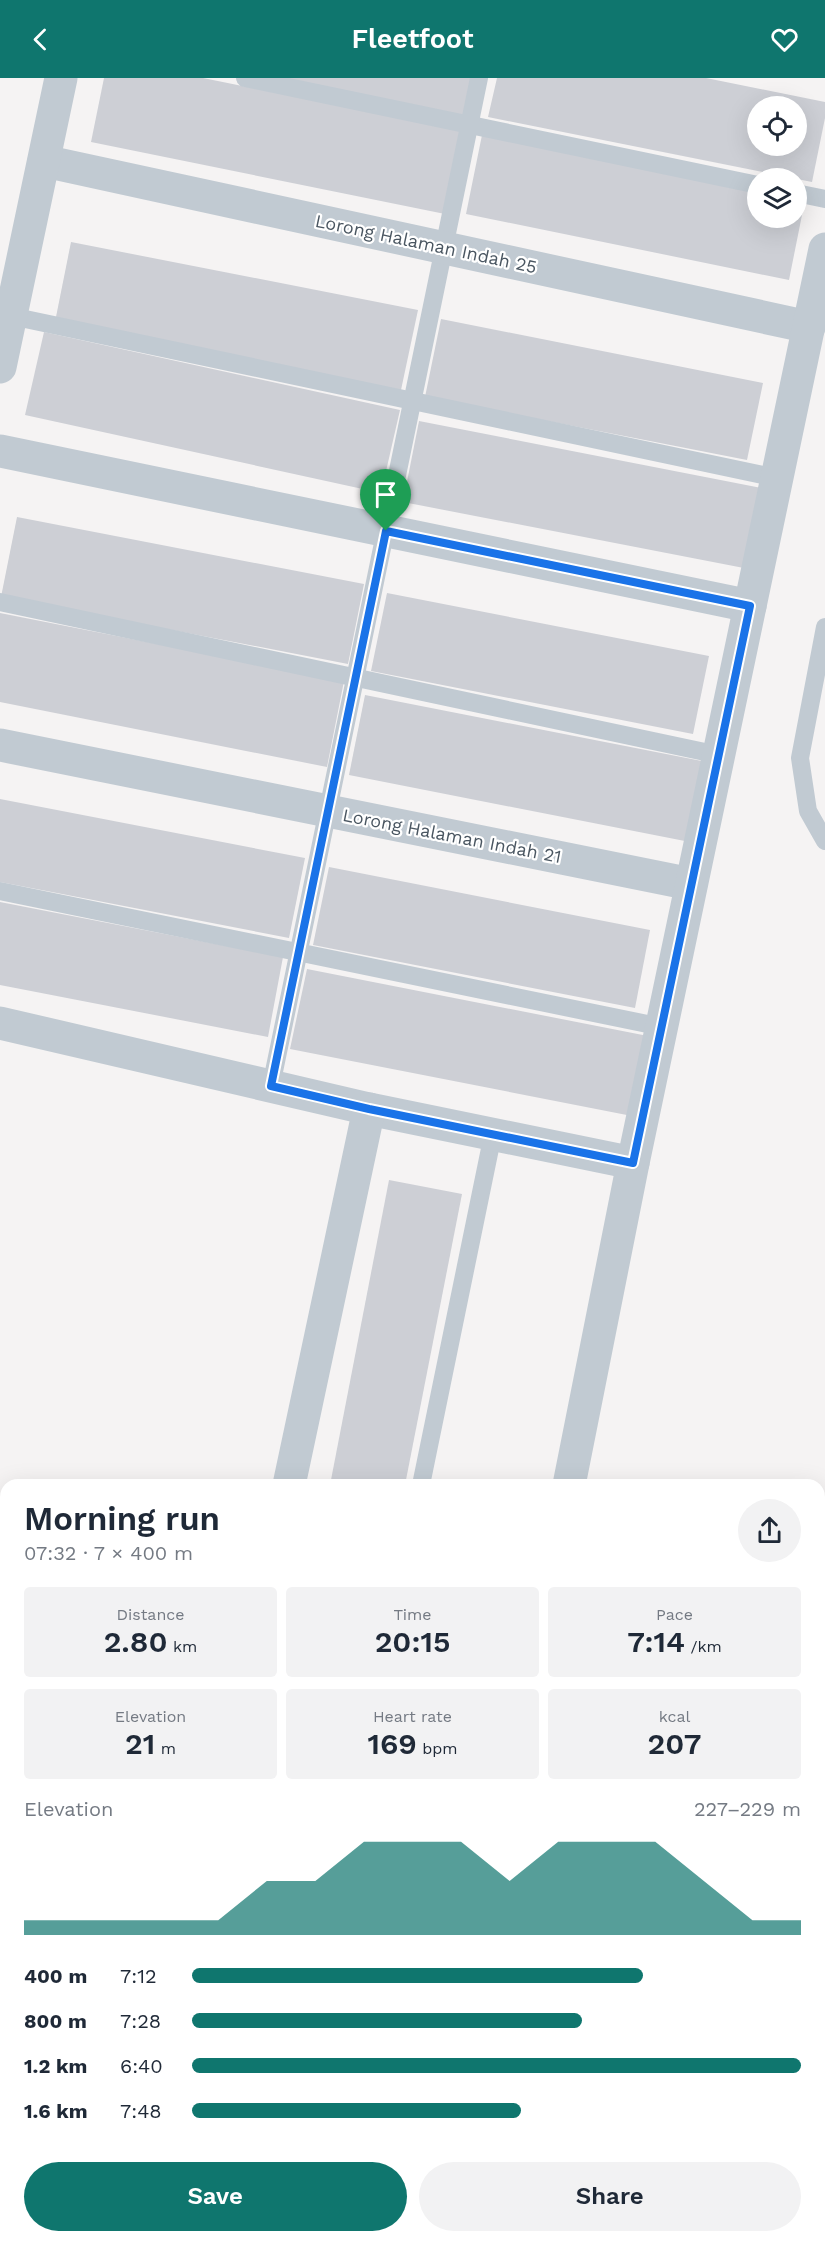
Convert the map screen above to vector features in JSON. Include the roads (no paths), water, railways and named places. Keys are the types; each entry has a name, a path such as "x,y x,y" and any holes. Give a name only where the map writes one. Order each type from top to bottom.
{"street":[{"path":"0,367 61,78"},
{"name":"Lorong Halaman Indah 25","path":"44,161 809,327"},
{"path":"570,1479 633,1163 825,249"},
{"path":"0,451 750,606"},
{"name":"Lorong Halaman Indah 21","path":"0,745 691,884"},
{"path":"0,1023 369,1109 633,1163"},
{"path":"290,1479 369,1109"}],"lane":[{"path":"245,78 747,183"},
{"path":"271,1086 479,78"},
{"path":"807,195 825,199"},
{"path":"11,316 777,478"},
{"path":"0,602 719,755"},
{"path":"825,627 800,758 808,811 825,841"},
{"path":"0,891 662,1027"},
{"path":"421,1479 493,1134"}]}
